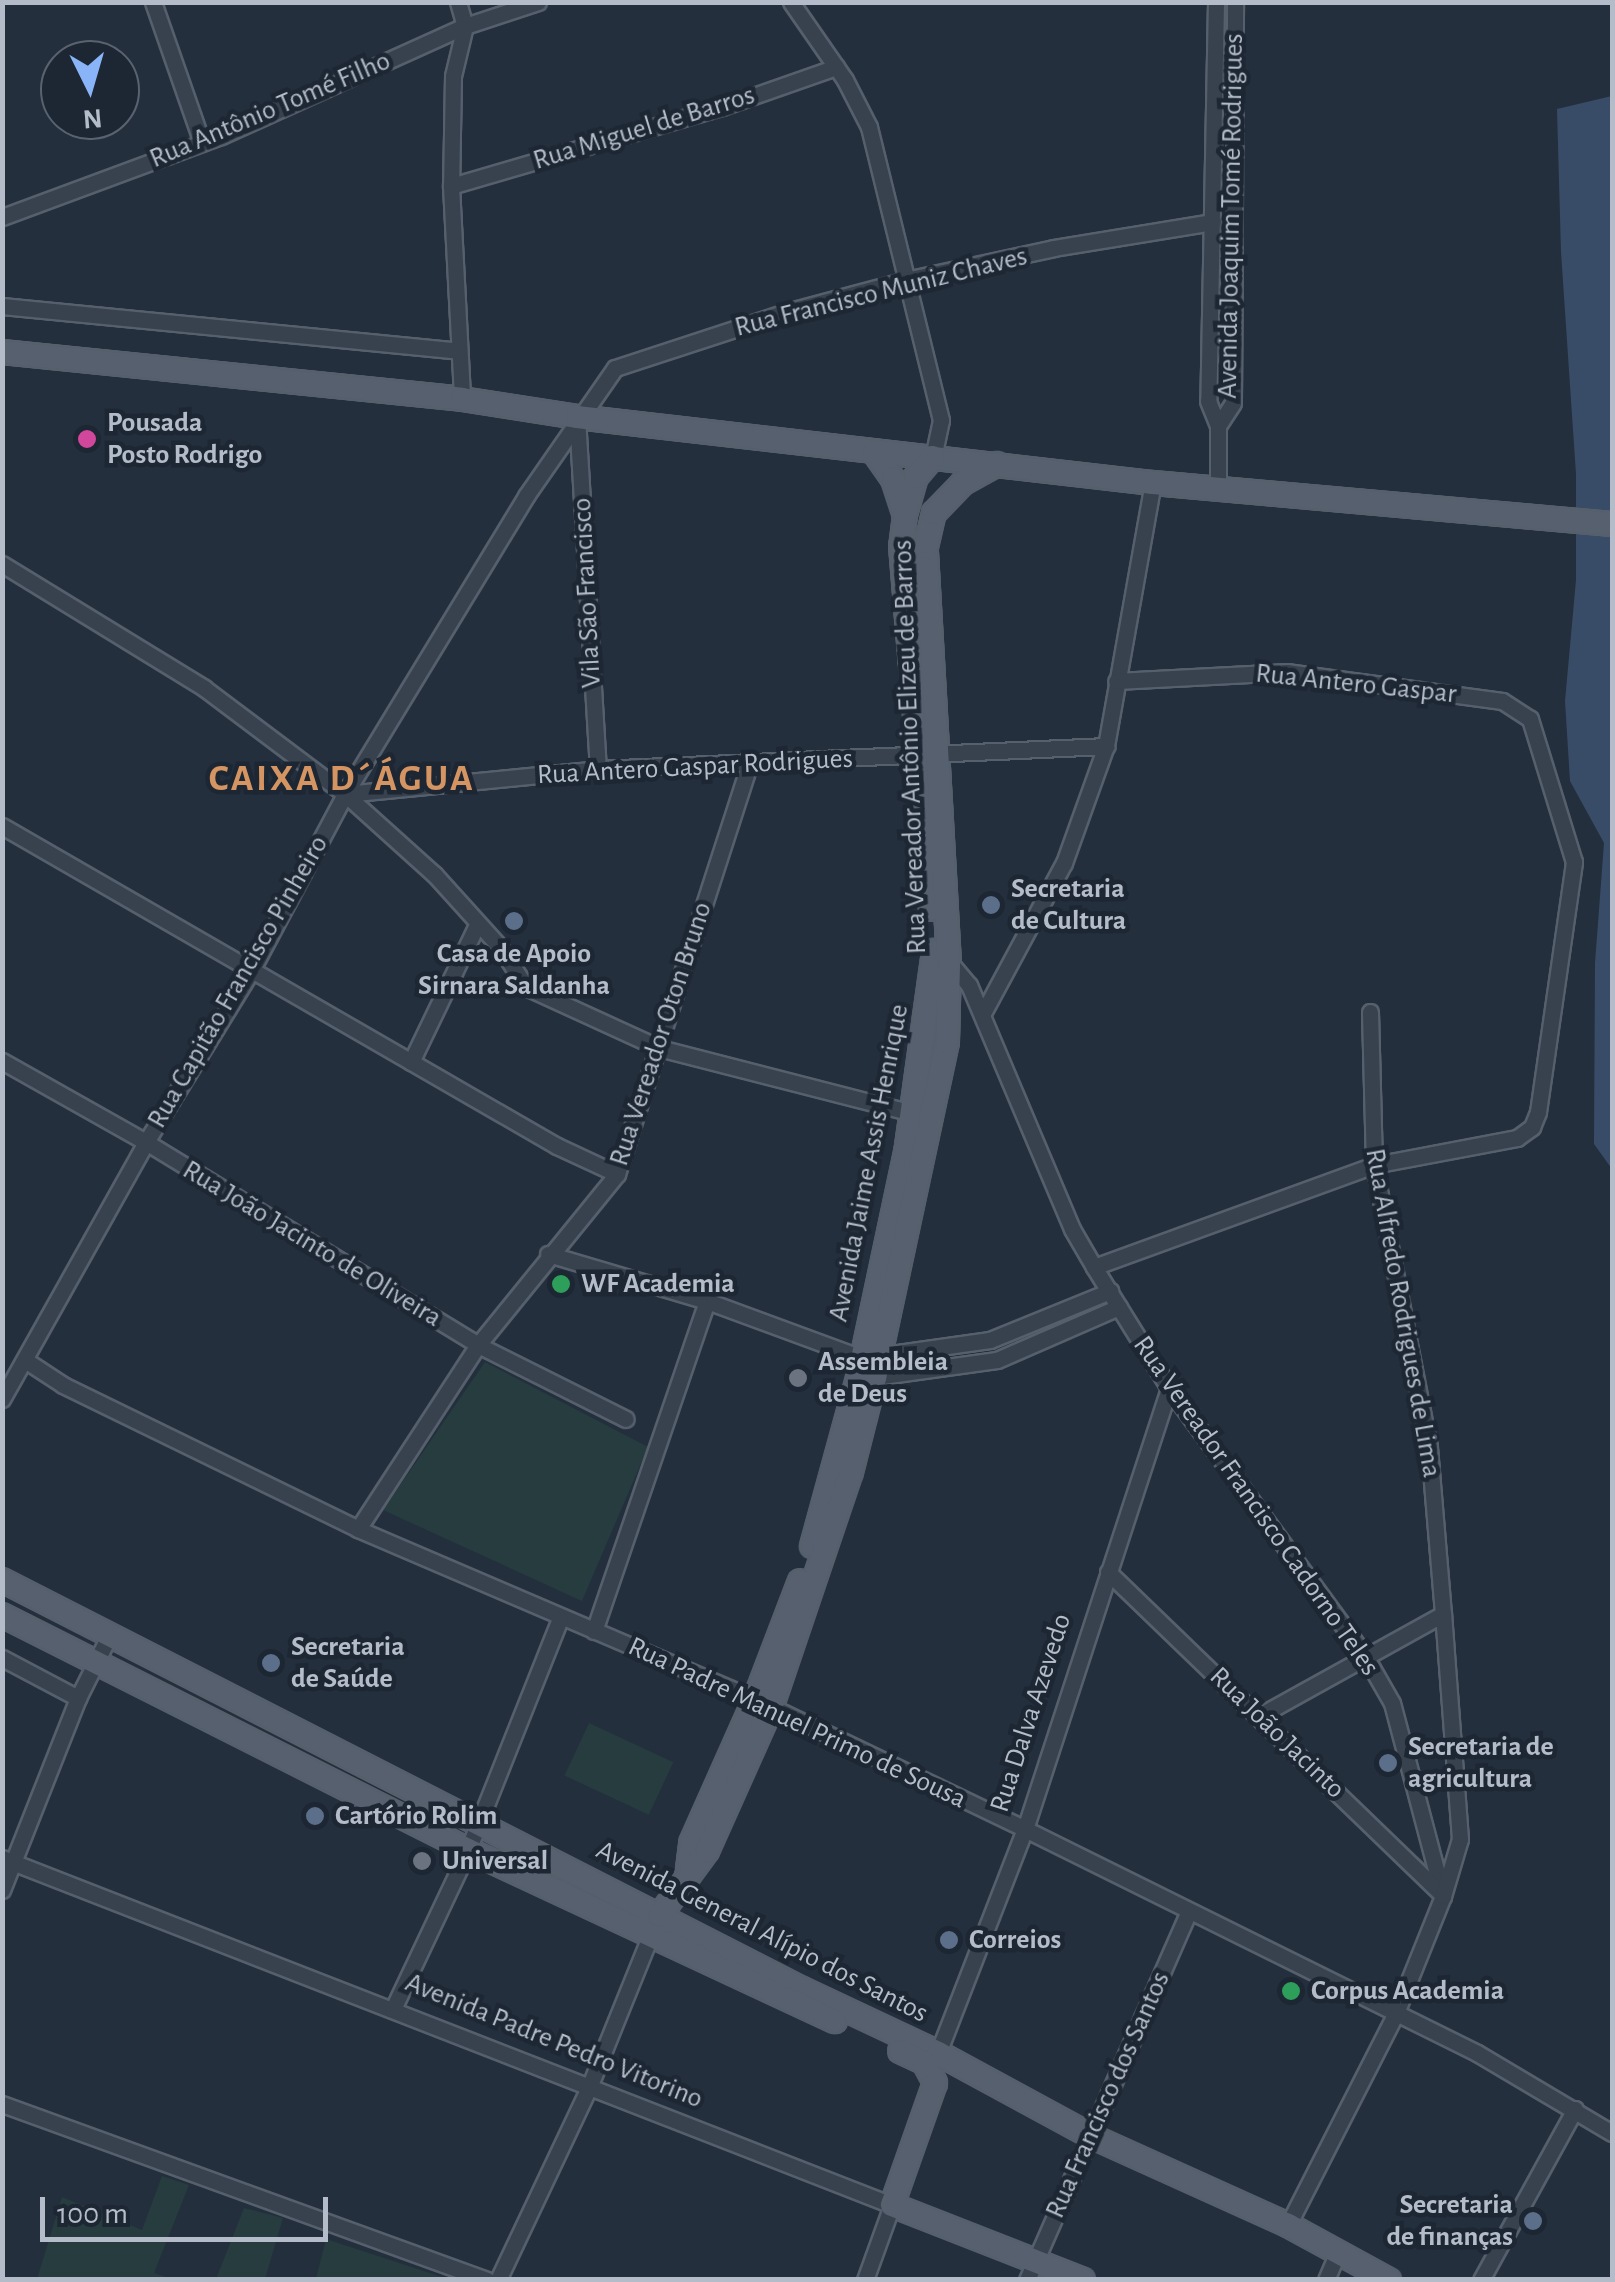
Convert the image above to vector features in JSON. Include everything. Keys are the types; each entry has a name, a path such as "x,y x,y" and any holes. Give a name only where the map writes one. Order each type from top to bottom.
{"main road":[{"path":"2,352 462,400 874,452 1218,489 1612,524"},
{"name":"Avenida Jaime Assis Henrique","path":"660,1914 687,1880 691,1843 763,1704 869,1367 934,970 942,954 928,755 901,546 904,514 894,478 874,452"},
{"path":"934,457 934,513"},
{"path":"904,514 916,477 934,457"},
{"name":"Rua Vereador Antônio Elizeu de Barros","path":"928,755 926,547 934,513 963,483 997,464"},
{"name":"Rua Vereador Antônio Elizeu de Barros","path":"869,1367 947,1042 942,954"},
{"name":"Avenida General Alípio dos Santos","path":"2,1580 938,2053 1091,2136 1340,2250 1389,2280"},
{"name":"Avenida General Alípio dos Santos","path":"2,1614 468,1850 924,2062 936,2082 892,2204"},
{"name":"Avenida Padre Pedro Vitorino","path":"892,2204 1030,2270 1083,2280"}],"street":[{"path":"153,2 202,143"},
{"path":"458,2 465,26 453,76 452,186 462,400"},
{"name":"Rua Antônio Tomé Filho","path":"2,217 202,143 465,26 538,2"},
{"path":"792,2 869,127 910,278 941,420 934,457"},
{"name":"Avenida Joaquim Tomé Rodrigues","path":"1216,2 1208,401 1218,426 1218,489"},
{"name":"Avenida Joaquim Tomé Rodrigues","path":"1218,426 1233,403 1235,2"},
{"name":"Rua Miguel de Barros","path":"452,186 722,107 836,68"},
{"name":"Rua Francisco Muniz Chaves","path":"577,417 615,368 786,312 910,278 1054,248 1213,222"},
{"path":"2,306 460,350"},
{"name":"Vila São Francisco","path":"577,417 598,769"},
{"name":"Rua Capitão Francisco Pinheiro","path":"2,1399 146,1142 251,971 345,794 577,417"},
{"path":"982,1016 1064,862 1106,746 1154,482"},
{"path":"2,564 204,688 345,794 434,874 526,987 660,1048 912,1113"},
{"name":"Rua Antero Gaspar","path":"1116,681 1288,672 1502,701 1530,719 1574,862 1538,1112 1532,1127 1517,1138 1374,1165"},
{"name":"Rua Antero Gaspar Rodrigues","path":"345,794 598,769 1106,746"},
{"name":"Rua Vereador Oton Bruno","path":"358,1529 478,1345 548,1254 617,1174 750,762"},
{"path":"2,826 556,1146 617,1174"},
{"path":"411,1062 478,924"},
{"name":"Rua Vereador Francisco Cadorno Teles","path":"942,954 969,985 1072,1229 1094,1267 1169,1388 1364,1654 1392,1703 1443,1896"},
{"name":"Rua Alfredo Rodrigues de Lima","path":"1370,1012 1374,1165 1429,1447 1443,1614 1460,1840 1443,1896"},
{"name":"Rua João Jacinto de Oliveira","path":"2,1061 146,1142 478,1345 626,1419"},
{"path":"1094,1267 1374,1165"},
{"path":"548,1254 706,1301 869,1367 997,1360 1119,1306"},
{"path":"869,1367 990,1340 1110,1291"},
{"path":"594,1631 706,1301"},
{"name":"Rua Padre Manuel Primo de Sousa","path":"25,1360 62,1385 358,1529 763,1704 1025,1829 1396,2013 1612,2133"},
{"name":"Rua Dalva Azevedo","path":"938,2053 1025,1829 1169,1388"},
{"name":"Rua João Jacinto","path":"1108,1572 1261,1715 1443,1896"},
{"path":"1261,1715 1364,1654 1443,1614"},
{"path":"393,2009 468,1850 560,1618"},
{"path":"2,1890 8,1861 108,1636"},
{"path":"2,1658 78,1698"},
{"name":"Avenida Padre Pedro Vitorino","path":"8,1861 393,2009 588,2090 892,2204"},
{"path":"1288,2225 1396,2013 1443,1896"},
{"name":"Rua Francisco dos Santos","path":"1030,2270 1190,1911"},
{"path":"498,2280 588,2090 660,1914"},
{"path":"2,2104 486,2280"},
{"path":"1481,2280 1575,2110"},
{"path":"866,2280 892,2204"},
{"path":"1326,2280 1340,2250"}],"green space":[{"path":"485,1362 648,1447 582,1601 383,1510"},
{"path":"589,1723 673,1762 649,1815 564,1776"},
{"path":"162,2176 189,2185 154,2273 172,2279 37,2279 62,2197 142,2230"},
{"path":"244,2208 283,2218 265,2279 216,2279"},
{"path":"326,2239 448,2279 316,2279"}],"water":[{"path":"1612,96 1612,1169 1594,1144 1595,963 1604,843 1570,781 1565,701 1576,580 1576,474 1561,252 1557,109"}],"place":[{"name":"Pousada Posto Rodrigo","path":"87,439"},
{"name":"Secretaria de Cultura","path":"991,905"},
{"name":"Casa de Apoio Sirnara Saldanha","path":"514,921"},
{"name":"WF Academia","path":"561,1284"},
{"name":"Assembleia de Deus","path":"798,1378"},
{"name":"Secretaria de Saúde","path":"271,1663"},
{"name":"Secretaria de agricultura","path":"1388,1763"},
{"name":"Cartório Rolim","path":"315,1816"},
{"name":"Universal","path":"422,1861"},
{"name":"Correios","path":"949,1940"},
{"name":"Corpus Academia","path":"1291,1991"},
{"name":"Secretaria de finanças","path":"1533,2221"}],"district":[{"name":"CAIXA D´ÁGUA","path":"342,780"}]}
